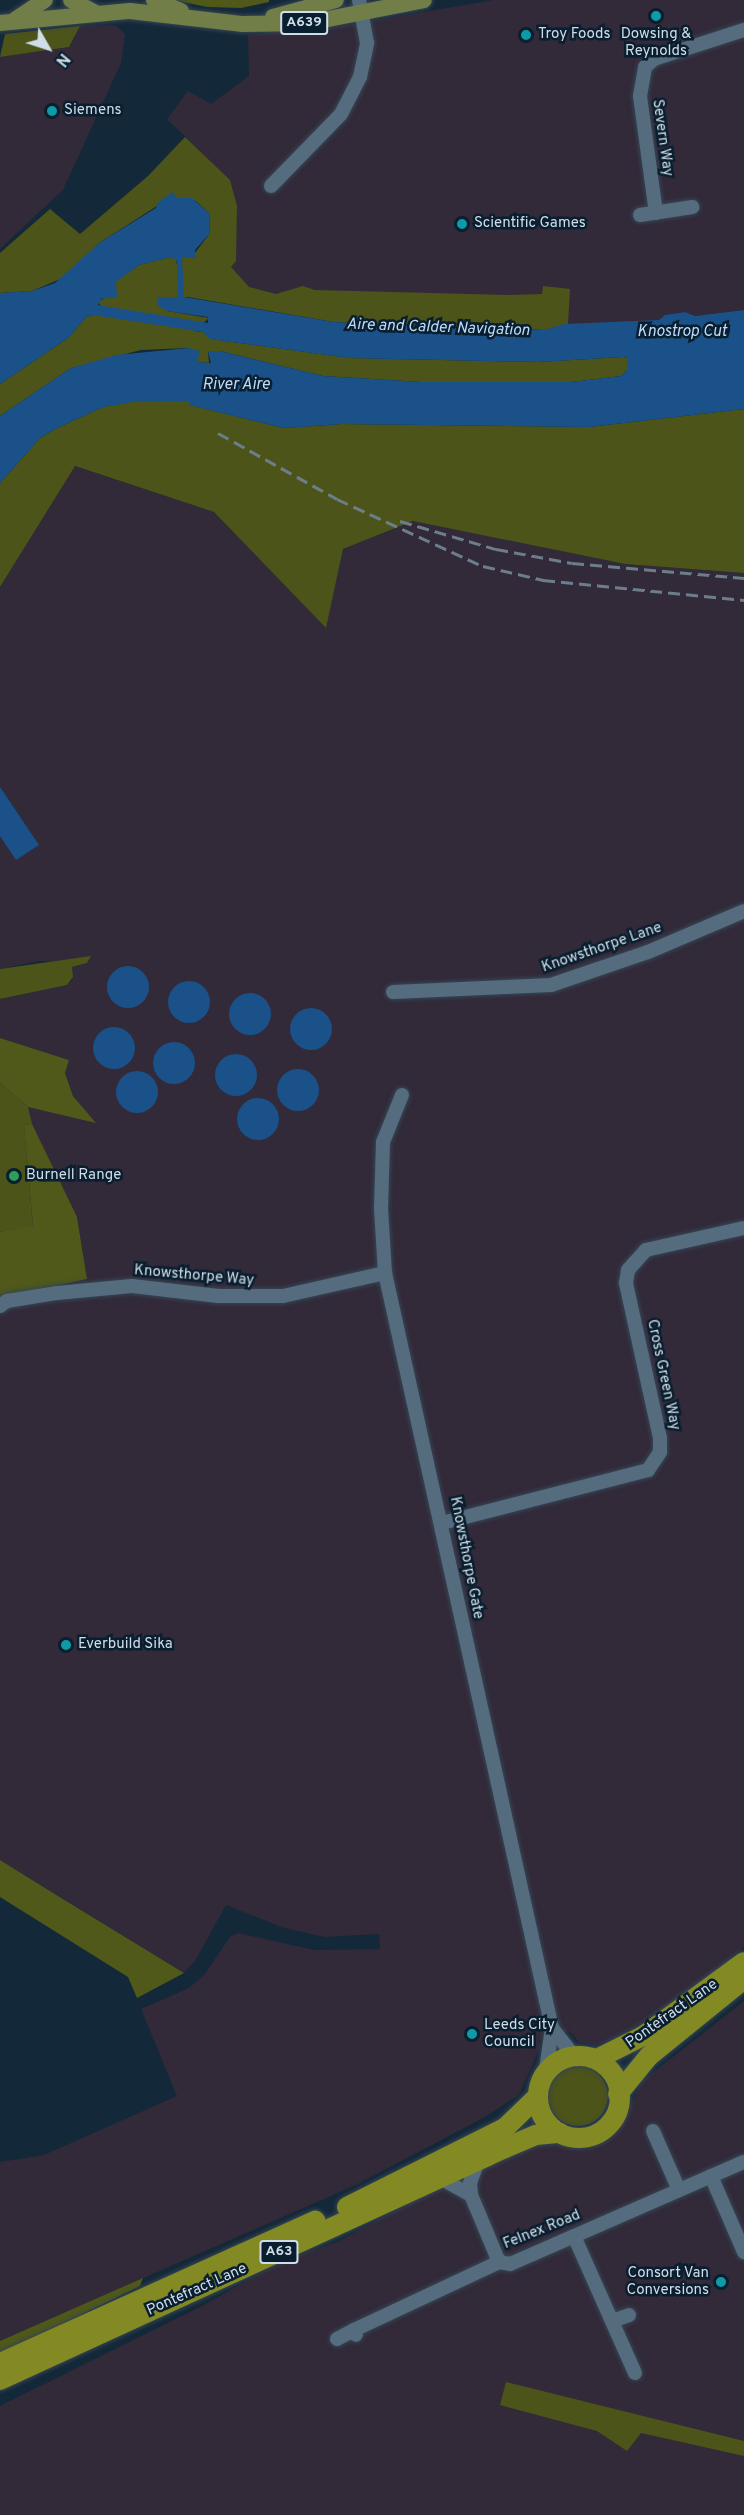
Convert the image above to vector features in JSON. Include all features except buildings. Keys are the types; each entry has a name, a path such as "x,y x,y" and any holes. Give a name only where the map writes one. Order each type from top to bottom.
{"highway":[{"name":"Pontefract Lane","path":"597,2059 643,2036 744,1962"},
{"name":"Pontefract Lane","path":"618,2094 649,2056 744,1979"},
{"path":"546,2070 556,2060 574,2056 597,2059 607,2068 618,2094"},
{"name":"A63","path":"536,2098 546,2070"},
{"name":"A63","path":"560,2133 579,2139 600,2134 617,2115 618,2094"},
{"name":"Pontefract Lane","path":"0,2362 354,2204 506,2128 536,2098"},
{"path":"536,2098 544,2117 560,2133"},
{"name":"Pontefract Lane","path":"0,2380 536,2135 560,2133"}],"main road":[{"path":"6,22 45,0"},
{"name":"A639","path":"154,0 186,16"},
{"name":"A639","path":"243,24 336,0"},
{"name":"A639","path":"85,7 186,16 243,24 308,22 361,7 424,0"},
{"path":"6,22 85,7"}],"street":[{"path":"271,186 341,114 360,77 367,43 361,7"},
{"name":"Severn Way","path":"656,213 640,96 645,67 654,59 744,30"},
{"path":"640,215 692,207"},
{"name":"Knowsthorpe Lane","path":"393,992 551,985 648,952 744,911"},
{"name":"Knowsthorpe Gate","path":"402,1095 383,1142 381,1208 385,1273 442,1522 494,1773 552,2028 546,2070"},
{"name":"Cross Green Way","path":"442,1522 648,1470 660,1452 660,1438 626,1283 628,1270 646,1250 744,1228"},
{"name":"Knowsthorpe Way","path":"0,1306 7,1301 57,1293 132,1286 230,1297 283,1296 385,1273"},
{"name":"Knowsthorpe Gate","path":"552,2028 574,2056"},
{"path":"653,2131 679,2190"},
{"path":"478,2161 470,2183 471,2195 499,2262"},
{"name":"Felnex Road","path":"337,2339 355,2333 499,2262 510,2264 744,2162"},
{"path":"711,2176 744,2252"},
{"path":"440,2178 471,2195"},
{"path":"574,2236 635,2373"},
{"path":"612,2320 629,2315"}],"shaded area":[{"path":"493,0 744,0 744,310 695,316 685,312 665,315 660,320 624,323 415,328 334,322 237,305 211,162 167,119 188,91 211,104 249,76 248,35 349,25"},
{"path":"115,25 125,34 121,63 63,190 0,249 0,57 69,47 80,26"},
{"path":"74,466 214,512 325,627 343,549 414,521 625,564 744,573 744,1947 687,1993 618,2038 594,2045 579,2042 569,2031 539,2040 540,2048 519,2095 485,2117 356,2185 0,2341 0,2162 44,2155 177,2096 141,2009 189,1988 204,1975 230,1937 238,1933 314,1950 380,1949 379,1934 325,1937 284,1928 226,1905 195,1961 184,1973 0,1860 0,1298 87,1279 77,1217 0,1232 0,1083 28,1107 95,1122 73,1096 65,1073 69,1060 0,1038 0,999 67,985 72,980 72,967 87,963 38,961 0,969 0,587"},
{"path":"744,2001 744,2515 0,2515 0,2406 204,2305 280,2262 337,2242 432,2191 544,2141 593,2146 621,2125 642,2081"}],"green space":[{"path":"173,0 269,0 269,2 241,8 207,7"},
{"path":"80,26 69,47 0,57 5,34"},
{"path":"185,137 230,180 237,206 236,261 231,267 249,287 276,294 303,286 315,290 509,295 542,294 543,286 570,289 568,324 545,330 334,322 188,297 173,298 163,306 167,311 209,318 194,331 203,332 211,339 350,358 538,362 623,357 627,358 627,370 621,376 571,382 421,382 323,376 220,351 208,351 209,363 197,362 188,348 141,350 71,368 0,416 0,384 68,338 86,317 93,315 101,307 98,301 108,297 115,282 139,265 170,257 176,258 177,265 182,258 195,253 210,233 209,213 196,201 168,199 99,243 65,277 32,291 0,293 0,253 50,209 80,234 148,176"},
{"path":"133,401 190,401 190,405 284,428 342,424 589,427 744,409 744,573 625,564 413,521 343,549 326,628 214,512 75,466 0,587 0,483 40,438 103,407"},
{"path":"91,956 87,963 72,967 73,977 67,985 0,999 0,969"},
{"path":"0,1038 69,1060 65,1073 73,1096 96,1123 28,1107 0,1083"},
{"name":"Burnell Range","path":"0,1083 28,1107 32,1124 24,1125 33,1227 0,1232"},
{"path":"32,1124 77,1217 87,1279 0,1298 0,1232 33,1226 24,1125"},
{"path":"0,1860 184,1973 137,1998 128,1977 0,1897"},
{"path":"572,2066 584,2066 595,2071 603,2079 608,2096 606,2108 595,2121 584,2126 572,2126 561,2121 553,2113 548,2102 548,2090 553,2079 561,2071"},
{"path":"143,2278 140,2286 0,2354 0,2341"},
{"path":"506,2382 744,2441 744,2456 641,2433 627,2451 597,2431 500,2405"}],"water":[{"path":"173,192 176,198 192,198 209,213 210,233 195,250 196,258 182,258 184,297 334,322 478,329 545,330 564,324 659,320 665,315 685,312 695,316 744,310 744,409 589,427 342,424 284,428 189,405 190,401 133,402 103,407 40,438 0,483 0,416 71,368 116,355 189,348 200,351 197,362 211,363 208,351 220,351 323,376 421,382 571,382 621,376 627,370 627,358 623,357 538,362 349,358 210,339 203,332 93,315 86,317 68,338 0,384 0,293 32,291 55,283 99,243 156,208 158,202","holes":["171,257 177,261 178,297 157,297 157,305 167,311 208,317 208,323 98,305 101,299 117,297 116,282 139,265"]},
{"path":"0,787 39,845 16,860 0,836"},
{"path":"128,966 136,967 143,972 148,979 148,995 143,1002 136,1007 128,1008 120,1007 113,1002 108,995 107,987 108,979 113,972 120,967"},
{"path":"189,981 197,982 204,987 209,994 209,1010 204,1017 197,1022 189,1023 181,1022 174,1017 169,1010 168,1002 169,994 174,987 181,982"},
{"path":"250,993 258,994 265,999 270,1006 270,1022 265,1029 258,1034 250,1035 242,1034 235,1029 230,1022 229,1014 230,1006 235,999 242,994"},
{"path":"311,1008 319,1009 326,1014 331,1021 331,1037 326,1044 319,1049 311,1050 303,1049 296,1044 291,1037 290,1029 291,1021 296,1014 303,1009"},
{"path":"114,1027 122,1028 129,1033 134,1040 134,1056 129,1063 122,1068 114,1069 106,1068 99,1063 94,1056 93,1048 94,1040 99,1033 106,1028"},
{"path":"174,1042 182,1043 189,1048 194,1055 194,1071 189,1078 182,1083 174,1084 166,1083 159,1078 154,1071 153,1063 154,1055 159,1048 166,1043"},
{"path":"236,1054 244,1055 251,1060 256,1067 256,1083 251,1090 244,1095 236,1096 228,1095 221,1090 216,1083 215,1075 216,1067 221,1060 228,1055"},
{"path":"298,1069 306,1070 313,1075 318,1082 318,1098 313,1105 306,1110 298,1111 290,1110 283,1105 278,1098 277,1090 278,1082 283,1075 290,1070"},
{"path":"137,1071 145,1072 152,1077 157,1084 157,1100 152,1107 145,1112 137,1113 129,1112 122,1107 117,1100 116,1092 117,1084 122,1077 129,1072"},
{"path":"258,1098 266,1099 273,1104 278,1111 278,1127 273,1134 266,1139 258,1140 250,1139 243,1134 238,1127 237,1119 238,1111 243,1104 250,1099"}],"railway":[{"path":"218,433 337,499 483,566 543,580 744,600"},
{"path":"400,521 496,549 572,563 744,578"}],"place":[{"name":"Dowsing & Reynolds","path":"656,16"},
{"name":"Troy Foods","path":"526,35"},
{"name":"Siemens","path":"52,111"},
{"name":"Scientific Games","path":"462,224"},
{"name":"Burnell Range","path":"14,1176"},
{"name":"Everbuild Sika","path":"66,1645"},
{"name":"Leeds City Council","path":"472,2034"},
{"name":"Consort Van Conversions","path":"721,2282"}],"water label":[{"name":"Aire and Calder Navigation","path":"438,328"},
{"name":"Knostrop Cut","path":"682,332"},
{"name":"River Aire","path":"236,385"}]}
